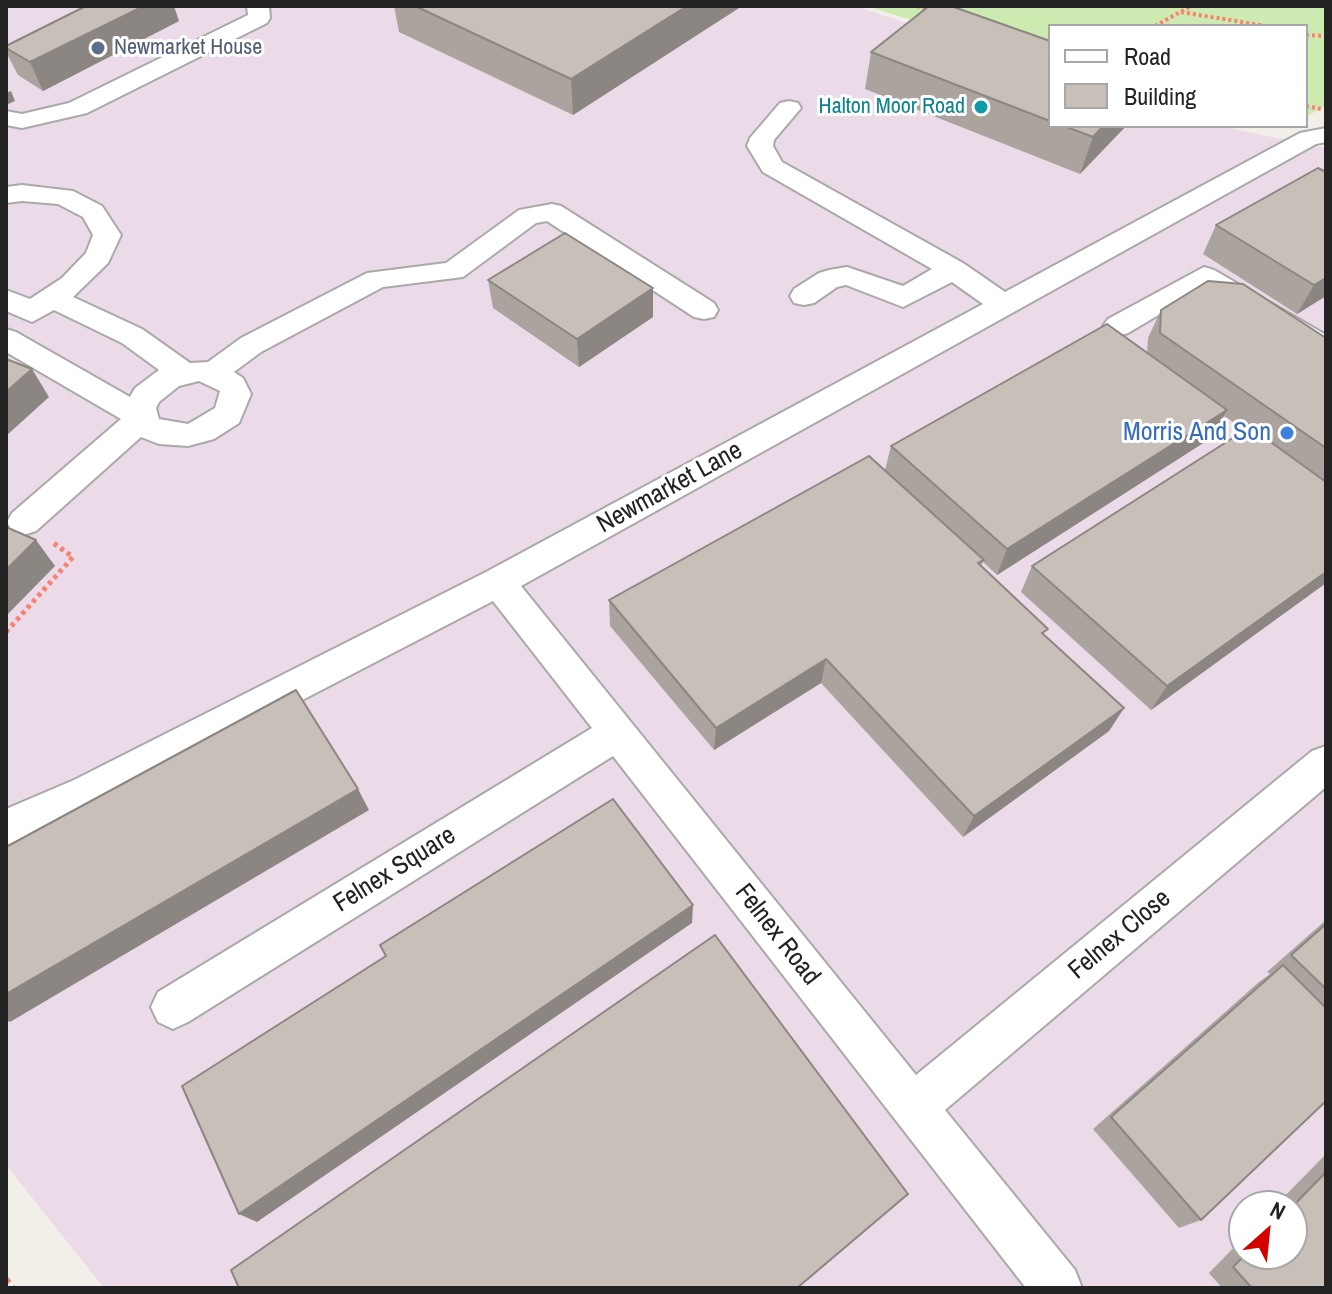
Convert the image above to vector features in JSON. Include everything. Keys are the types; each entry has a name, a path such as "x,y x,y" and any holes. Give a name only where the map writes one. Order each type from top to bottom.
{"street":[{"path":"6,118 22,121 78,108 259,18 258,6"},
{"path":"789,108 762,138 760,146 772,167 953,269 1004,305"},
{"name":"Newmarket Lane","path":"6,828 88,792 498,582 1309,138 1326,135"},
{"path":"6,195 22,193 64,197 93,212 107,235 98,257 72,284 32,312 6,299"},
{"path":"52,298 132,336 199,373 232,385 236,394 228,415 203,431 173,436 148,427 143,418 141,408 155,386 199,373 377,279 453,271 528,216 552,212 704,310"},
{"path":"804,296 829,279 847,276 884,287 903,298 953,269"},
{"path":"1118,326 1204,276 1326,348"},
{"path":"6,339 143,418"},
{"path":"24,522 143,418"},
{"name":"Felnex Road","path":"498,582 913,1107 1045,1283"},
{"name":"Felnex Square","path":"173,1007 617,733"},
{"name":"Felnex Close","path":"913,1107 1326,763"}],"path":[{"path":"917,6 932,11"},
{"path":"1159,24 1191,6"},
{"path":"1181,12 1254,24"},
{"path":"6,632 73,557 24,522"},
{"path":"6,1279 13,1288"}],"shaded area":[{"path":"6,6 855,6 941,34 1048,124 1048,128 1229,128 1326,148 1326,1288 104,1288 6,1165"}],"green space":[{"path":"866,6 1326,6 1326,105 1308,116 1308,24 1048,24 1048,62"}],"building":[{"path":"86,6 144,6 30,62 6,48 6,46"},
{"path":"415,6 687,6 571,79"},
{"path":"929,6 951,6 1048,40 1048,120 871,52"},
{"path":"1069,128 1101,128 1093,137"},
{"path":"1318,168 1326,172 1326,278 1314,285 1216,225"},
{"path":"565,233 653,288 577,339 488,280"},
{"path":"1208,281 1243,284 1326,338 1326,448 1160,333 1161,310"},
{"path":"1107,324 1227,410 1007,549 891,446"},
{"path":"6,359 32,369 6,392"},
{"path":"1250,427 1326,482 1326,572 1167,686 1032,566"},
{"path":"869,456 984,560 978,563 1048,629 1042,633 1124,708 974,816 826,659 716,728 609,600"},
{"path":"6,527 36,540 6,570"},
{"path":"296,690 358,789 6,994 6,847"},
{"path":"613,799 693,905 239,1214 182,1086 386,956 380,945"},
{"path":"1326,924 1326,989 1291,955"},
{"path":"715,935 908,1194 797,1288 239,1288 231,1270"},
{"path":"1283,965 1326,1008 1326,1101 1233,1190 1228,1190 1228,1194 1201,1220 1111,1117"},
{"path":"1326,1172 1326,1288 1252,1288 1236,1270 1308,1270 1308,1191"}],"place":[{"name":"Newmarket House","path":"98,48"},
{"name":"Halton Moor Road","path":"981,107"},
{"name":"Morris And Son","path":"1287,433"}]}
